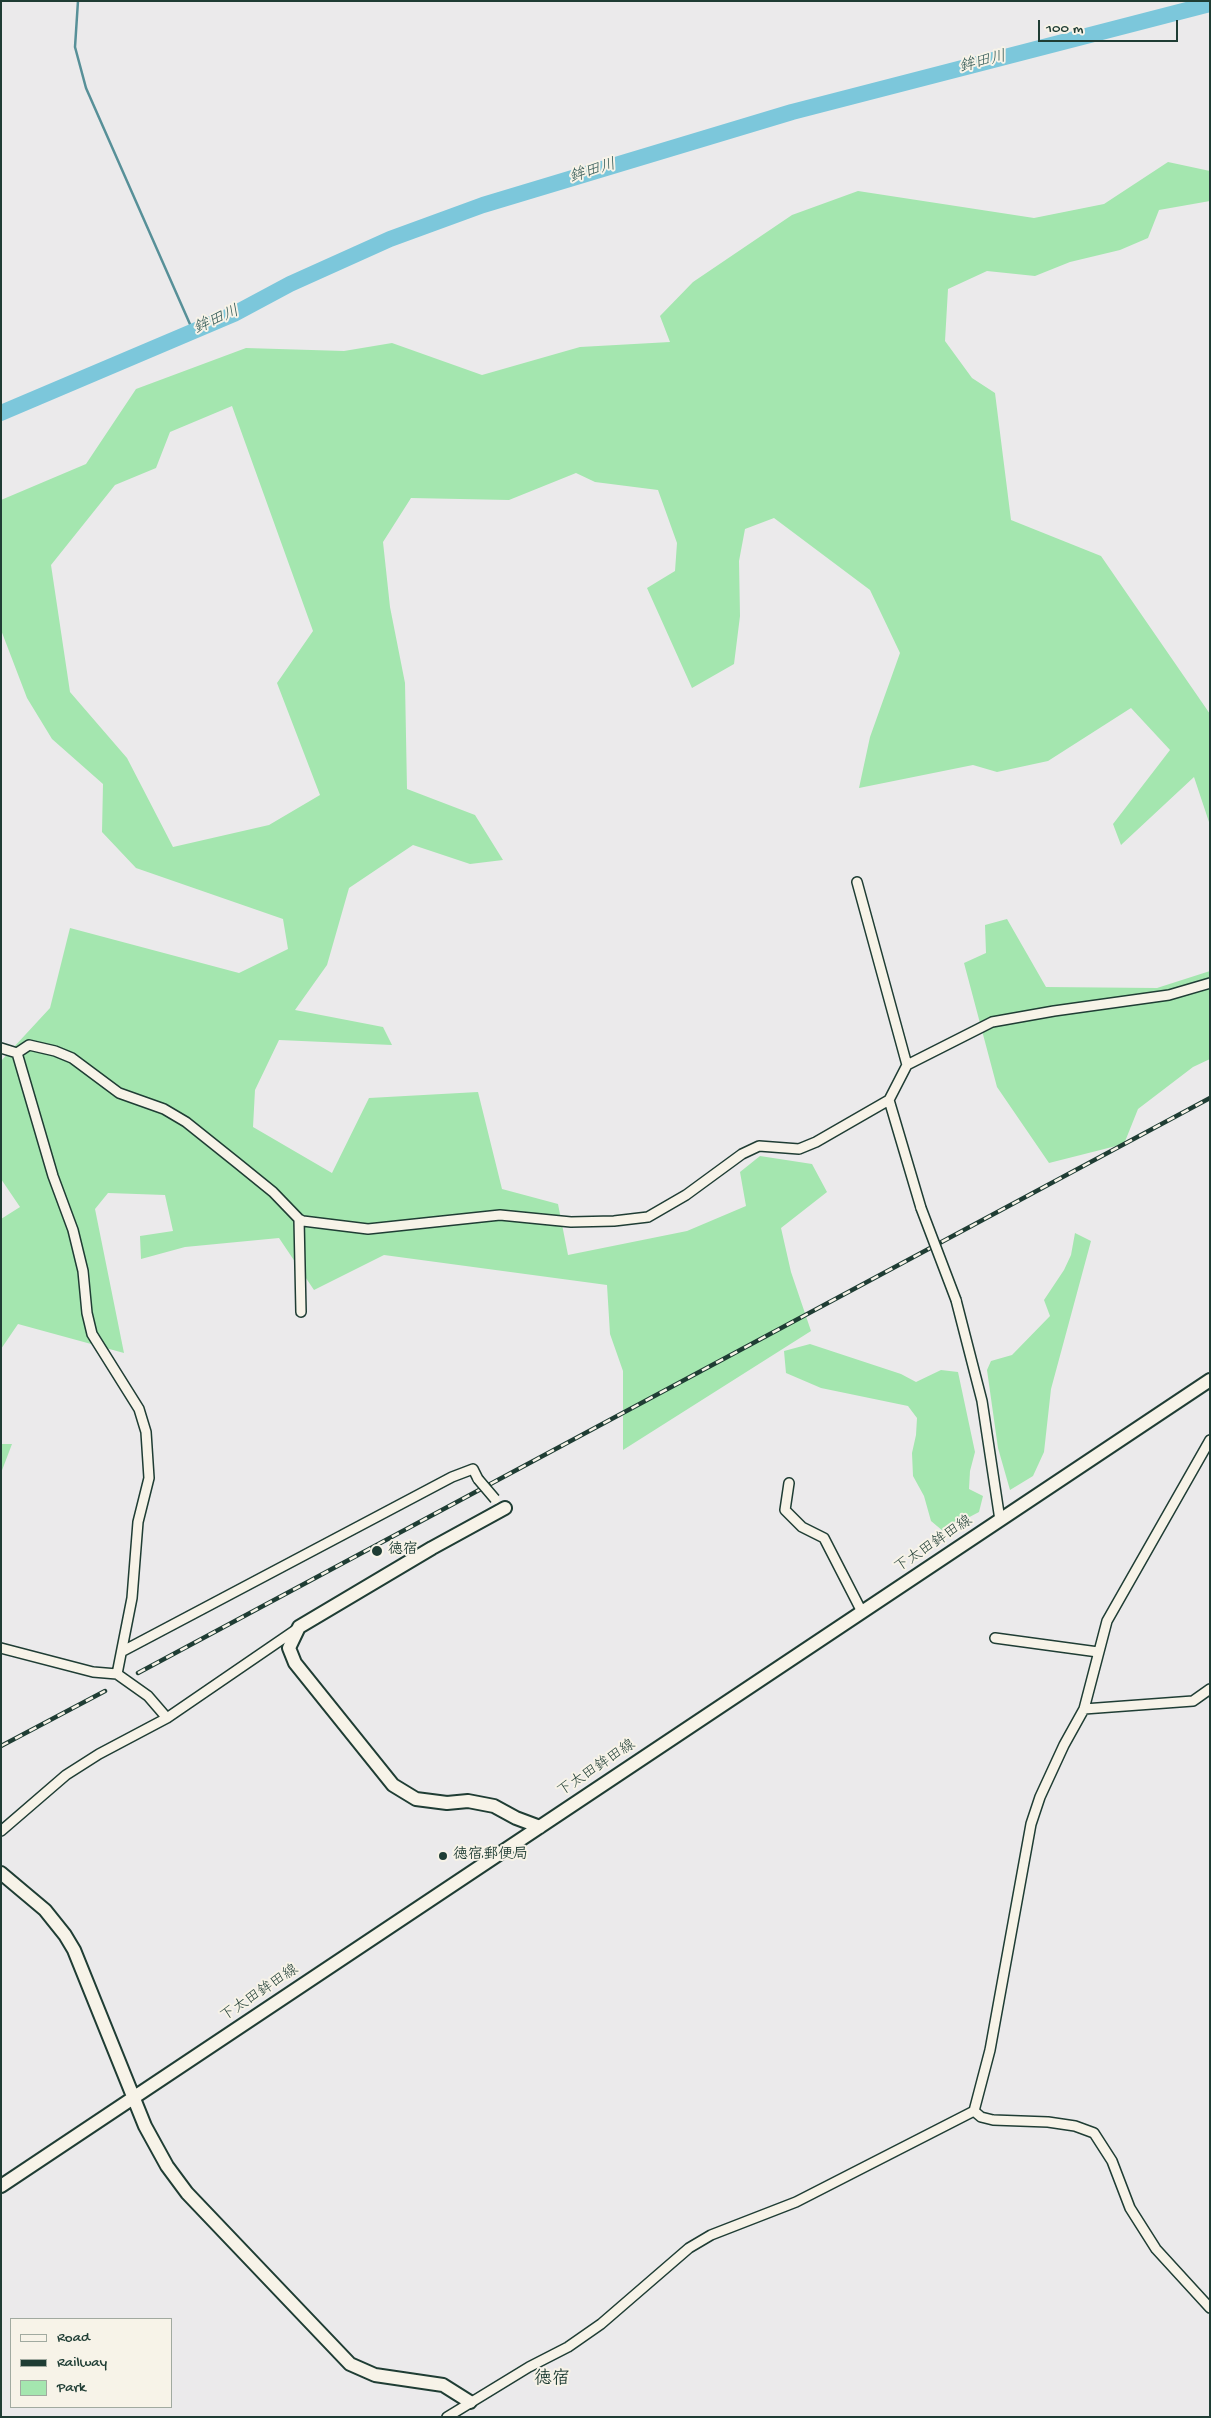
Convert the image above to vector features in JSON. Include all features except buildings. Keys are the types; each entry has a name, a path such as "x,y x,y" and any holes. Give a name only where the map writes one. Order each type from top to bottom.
{"main road":[{"name":"下太田鉾田線","path":"1,2186 1210,1380"},
{"path":"505,1508 432,1548 299,1627 288,1648 295,1664 393,1785 416,1799 447,1804 468,1802 494,1806 516,1818 540,1827"},
{"path":"1,1873 45,1910 65,1935 84,1970 134,2097 156,2147 186,2193 339,2355 350,2364 375,2375 443,2385 470,2402"}],"street":[{"path":"857,882 907,1065"},
{"path":"17,1053 29,1045 55,1051 72,1058 119,1094 164,1110 179,1118 273,1192 299,1220 368,1229 500,1216 571,1222 648,1217 686,1195 742,1154 759,1146 799,1149 816,1142 889,1100 907,1065 992,1022 1054,1011 1169,995 1210,983"},
{"path":"1,1048 17,1053"},
{"path":"17,1053 53,1176 73,1230 83,1271 87,1313 92,1334 139,1409 146,1432 149,1478 138,1522 132,1598 117,1674"},
{"path":"889,1100 920,1208 956,1300 982,1401 1000,1520"},
{"path":"299,1220 302,1312"},
{"path":"447,2417 568,2347 593,2330 689,2248 711,2235 796,2202 974,2111 990,2050 1031,1824 1040,1797 1064,1745 1084,1709 1107,1621 1210,1440"},
{"path":"123,1651 452,1477 473,1469 495,1499 505,1508"},
{"path":"789,1483 786,1510 802,1527 824,1538 862,1612"},
{"path":"1,1831 66,1775 99,1754 167,1718 299,1627"},
{"path":"995,1638 1098,1652"},
{"path":"1,1648 94,1672 117,1674 148,1696 167,1718"},
{"path":"1084,1709 1193,1701 1210,1689"},
{"path":"974,2111 980,2117 993,2120 1048,2122 1075,2126 1094,2133 1112,2161 1130,2208 1156,2249 1210,2308"}],"green space":[{"path":"1168,162 1210,171 1210,201 1159,210 1148,238 1120,250 1070,262 1035,276 987,271 948,289 945,341 972,378 995,393 1011,520 1101,556 1210,714 1210,825 1194,777 1121,845 1113,824 1170,750 1131,708 1048,761 997,772 973,765 859,788 870,737 900,653 870,590 774,518 745,529 739,561 740,616 734,664 692,688 647,588 675,571 677,543 658,490 595,482 576,473 509,500 411,498 383,542 390,607 405,683 407,789 475,815 503,860 470,864 413,845 349,888 327,965 295,1010 383,1027 392,1045 279,1040 255,1090 253,1127 332,1173 369,1098 478,1092 502,1189 558,1204 568,1255 687,1231 746,1206 740,1172 760,1156 812,1164 827,1192 781,1228 791,1272 811,1331 623,1450 623,1371 610,1334 607,1285 384,1255 314,1290 279,1238 185,1247 141,1259 140,1236 173,1231 165,1195 108,1193 95,1209 124,1353 18,1324 1,1349 1,1219 20,1207 1,1179 1,1061 50,1008 70,928 239,973 288,949 283,919 136,868 102,832 103,784 52,739 27,698 1,630 1,500 86,464 136,389 246,348 344,351 392,343 482,375 580,347 670,342 660,316 693,282 792,215 858,191 1034,218 1104,204","holes":["232,406 313,631 277,683 320,795 269,825 173,847 127,758 70,692 51,565 115,485 156,468 170,432"]},
{"path":"1007,919 1046,987 1157,988 1210,971 1210,1059 1193,1067 1138,1109 1124,1144 1049,1163 997,1087 964,963 986,953 985,925"},
{"path":"1075,1233 1091,1241 1051,1389 1044,1452 1033,1476 1010,1490 998,1448 987,1370 991,1361 1012,1355 1050,1316 1044,1300 1064,1270 1071,1255"},
{"path":"810,1344 901,1374 916,1382 941,1370 958,1372 975,1452 970,1471 969,1489 983,1496 979,1512 943,1531 931,1521 924,1496 913,1476 912,1453 917,1418 908,1406 821,1388 786,1373 784,1351"},
{"path":"1,1444 12,1444 1,1473"}],"waterway":[{"path":"78,1 75,47 86,88 193,331"},
{"name":"鉾田川","path":"1,413 234,314 290,284 390,239 483,205 792,112 1210,4"}],"railway":[{"path":"138,1673 1210,1098"},
{"path":"1,1746 105,1691"}],"place":[{"name":"徳宿","path":"377,1551"},
{"name":"徳宿郵便局","path":"443,1856"}],"district":[{"name":"徳宿","path":"552,2380"}]}
